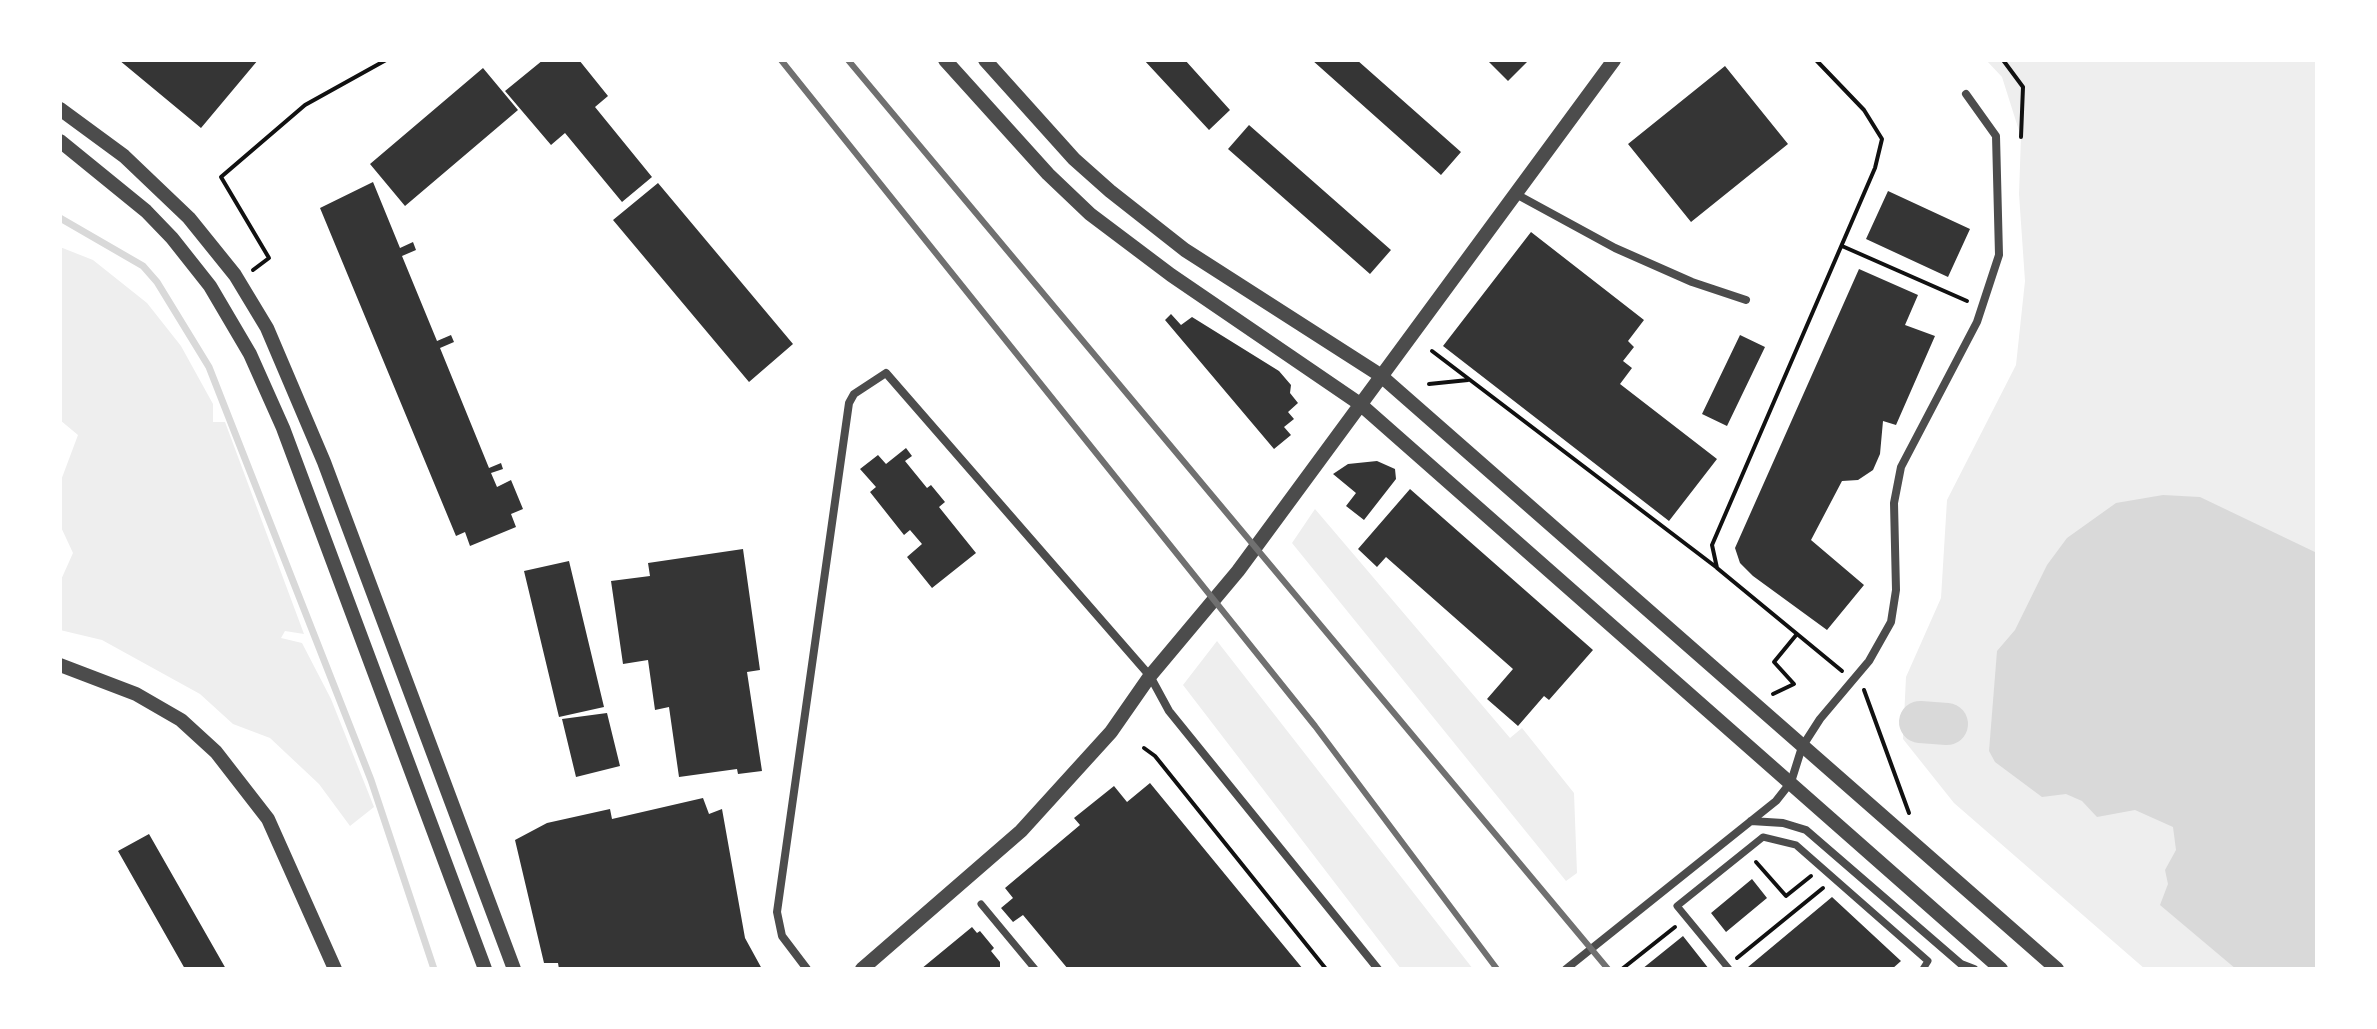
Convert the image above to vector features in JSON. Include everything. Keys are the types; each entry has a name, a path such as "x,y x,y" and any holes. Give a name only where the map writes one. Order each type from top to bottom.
{"street":[{"path":"945,60 1048,174 1090,214 1171,275 1360,404 2001,969"},
{"path":"985,60 1074,159 1110,191 1185,250 1380,375 2057,969"},
{"path":"862,969 1038,814 1111,732 1150,676 1238,571 1513,193 1614,60"},
{"path":"1566,969 1751,821 1791,782 1802,747 1875,651 1891,622 1896,590 1894,503 1901,467 1977,322 1999,255 1996,136 1966,94"},
{"path":"60,109 124,156 189,218 235,275 267,328 324,462 514,969"},
{"path":"60,141 134,200 172,238 210,286 250,354 288,443 485,969"},
{"path":"1513,193 1615,248 1692,282 1746,300"},
{"path":"807,969 782,936 777,912 849,403 854,394 886,373 1150,676 1169,711 1378,969"},
{"path":"60,665 136,694 181,720 216,752 268,819 335,969"},
{"path":"1751,821 1783,823 1806,830 1961,964 1974,969"},
{"path":"1724,967 1677,906 1763,837 1796,845 1928,961 1923,969"},
{"path":"981,904 1035,969"}],"path":[{"path":"253,270 269,258 221,177 305,105 386,60"},
{"path":"1717,568 1712,545 1875,168 1882,139 1864,110 1816,60"},
{"path":"2003,60 2023,87 2021,137"},
{"path":"1842,246 1967,301"},
{"path":"1432,351 1717,568 1807,641"},
{"path":"1429,384 1468,380"},
{"path":"1773,694 1794,684 1774,662 1797,634"},
{"path":"1144,748 1155,756 1326,969"},
{"path":"1756,862 1786,896 1815,872"},
{"path":"1622,969 1634,959"}],"shaded area":[{"path":"1986,60 2317,60 2317,969 2145,969 1954,803 1903,739 1906,677 1941,598 1947,500 2016,365 2025,281 2019,194 2021,137 2002,77"},
{"path":"60,247 93,260 147,303 181,346 213,404 213,422 225,422 304,634 285,631 281,638 302,643 331,699 374,807 350,826 319,784 270,738 233,724 200,694 102,640 60,630 60,582 73,553 60,525 60,483 78,435 60,420"},
{"path":"2163,495 2200,497 2317,553 2317,969 2236,969 2160,905 2168,884 2165,870 2176,850 2173,827 2135,810 2097,817 2082,801 2066,794 2042,797 1995,762 1989,751 1997,651 2015,630 2047,565 2067,538 2116,503"},
{"path":"1315,509 1510,738 1522,728 1574,793 1577,873 1566,881 1292,543"},
{"path":"1217,641 1473,969 1401,969 1183,685"}],"building":[{"path":"119,60 258,60 201,128"},
{"path":"543,60 579,60 608,96 595,107 652,177 622,202 565,133 551,145 505,91"},
{"path":"1144,60 1185,60 1230,110 1209,130"},
{"path":"1312,60 1357,60 1461,152 1441,175"},
{"path":"1487,60 1529,60 1508,81"},
{"path":"1725,66 1788,144 1691,222 1628,144"},
{"path":"483,68 518,110 405,206 370,164"},
{"path":"1249,125 1391,250 1370,274 1228,149"},
{"path":"373,182 400,248 413,242 416,250 402,256 437,341 451,335 454,342 440,348 489,468 501,463 503,469 491,473 497,487 511,480 523,509 511,514 516,527 470,546 465,532 456,536 320,208"},
{"path":"658,183 793,344 749,382 613,220"},
{"path":"1888,191 1970,229 1948,277 1866,239"},
{"path":"1531,232 1644,320 1628,341 1634,347 1623,361 1632,368 1620,384 1717,459 1669,521 1443,346"},
{"path":"1859,269 1918,295 1905,325 1935,336 1896,425 1883,421 1880,454 1873,470 1858,480 1842,481 1811,540 1864,585 1827,630 1753,576 1740,563 1735,548"},
{"path":"1171,314 1181,325 1192,317 1279,371 1291,385 1290,393 1298,403 1288,412 1294,419 1284,427 1291,435 1274,449 1165,320"},
{"path":"1740,335 1765,347 1727,426 1702,414"},
{"path":"906,448 912,456 905,461 927,488 931,485 945,502 939,507 976,553 932,588 907,557 922,544 910,530 904,535 870,492 876,487 860,469 878,455 886,464"},
{"path":"1377,461 1395,469 1396,479 1364,520 1346,506 1356,493 1333,474 1348,464"},
{"path":"1410,489 1593,650 1549,700 1544,696 1518,726 1487,699 1513,669 1386,557 1377,567 1358,549"},
{"path":"743,549 760,670 747,672 762,771 738,774 737,769 679,777 669,707 655,710 648,660 623,664 611,581 650,576 648,563"},
{"path":"569,561 604,707 559,717 524,571"},
{"path":"607,713 620,766 576,777 562,719"},
{"path":"1150,783 1303,969 1068,969 1023,915 1013,922 1001,908 1013,898 1005,888 1080,825 1074,818 1114,786 1127,802"},
{"path":"703,798 709,814 722,809 745,938 762,969 559,969 558,963 544,963 515,840 547,823 610,809 612,819"},
{"path":"149,834 226,969 185,969 118,851"},
{"path":"1752,879 1767,898 1726,932 1711,913"},
{"path":"1832,897 1901,961 1892,969 1748,967"},
{"path":"972,927 977,933 980,931 994,948 991,951 1000,962 1000,969 921,969"},
{"path":"1683,936 1709,969 1642,969"}],"waterway":[{"path":"60,218 143,266 157,282 209,367 371,780 434,969"},
{"path":"1920,722 1947,724"}],"railway":[{"path":"781,60 1315,726 1497,969"},
{"path":"848,60 1608,969"}]}
